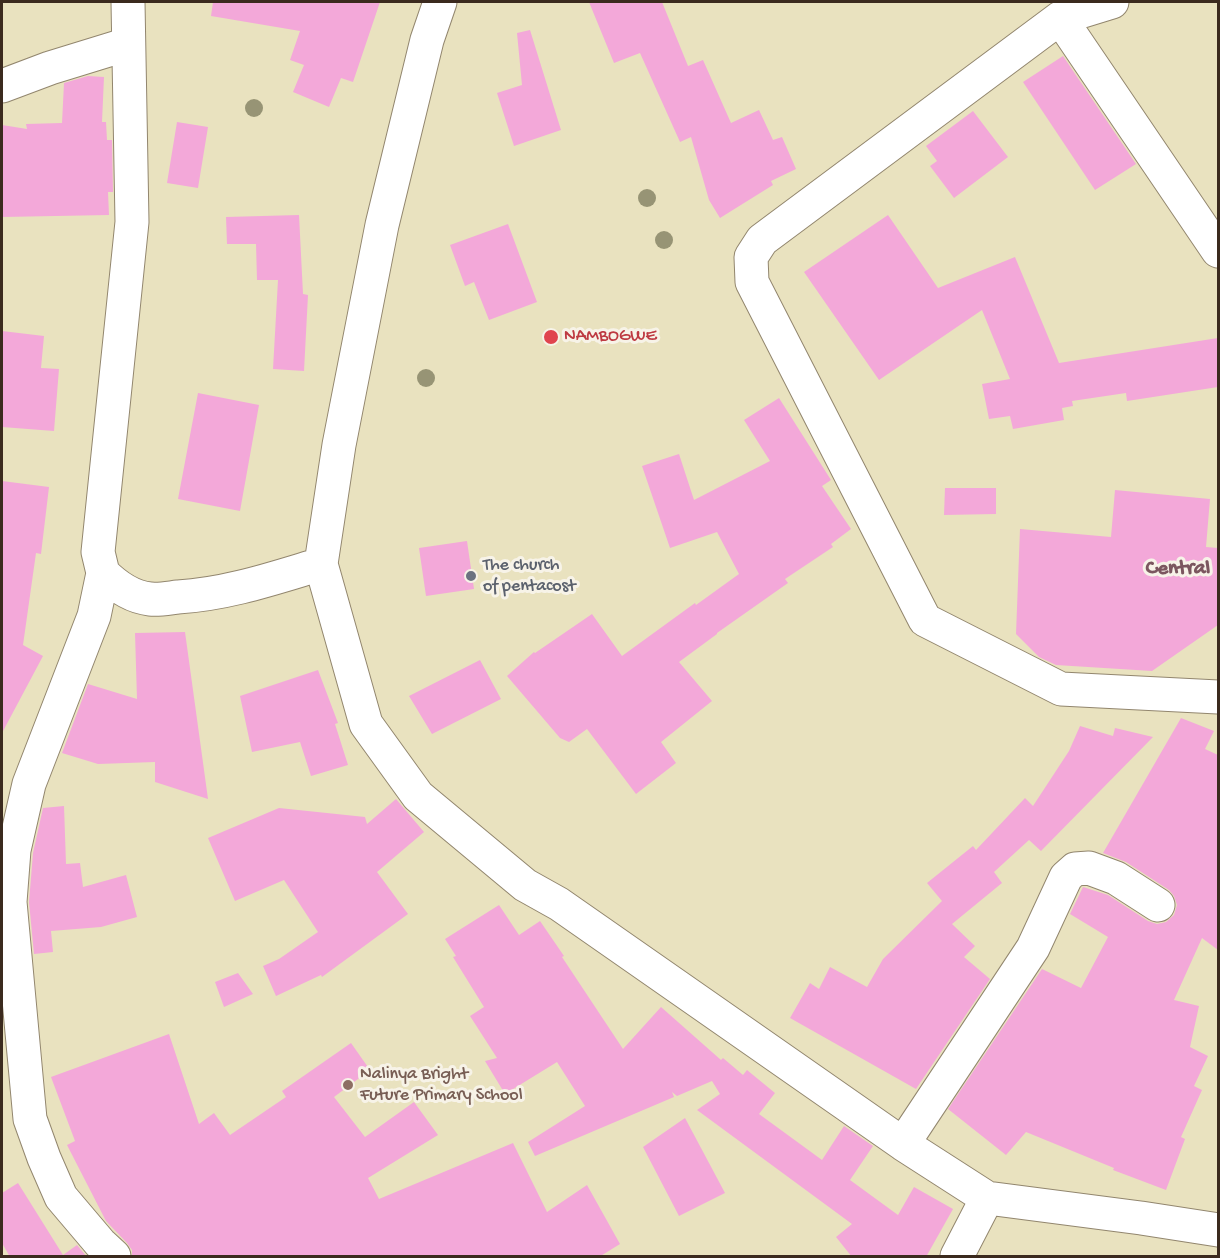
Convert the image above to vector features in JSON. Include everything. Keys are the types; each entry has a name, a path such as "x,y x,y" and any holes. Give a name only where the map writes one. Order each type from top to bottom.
{"street":[{"path":"114,1257 61,1197 30,1119 10,902 14,850 29,784 94,616 103,573 98,552 132,222 128,2"},
{"path":"440,2 427,40 382,225 339,445 321,564 366,724 418,796 525,885 559,904 903,1144 987,1198 1218,1230"},
{"path":"1113,2 1060,18 762,240 751,257 752,282 925,620 1061,689 1218,697"},
{"path":"1060,18 1218,251"},
{"path":"2,86 50,68 128,44"},
{"path":"103,573 114,585 150,599 203,596 238,589 321,564"},
{"path":"903,1144 1033,948 1066,877 1075,869 1089,868 1116,878 1158,905"},
{"path":"957,1257 987,1198"}],"building":[{"path":"213,2 380,2 353,82 341,78 329,107 293,92 304,65 290,60 300,31 211,16"},
{"path":"589,2 662,2 688,66 703,60 731,123 759,110 773,140 782,137 796,169 771,181 773,185 720,218 709,200 691,137 680,142 640,53 614,63"},
{"path":"530,30 561,130 514,146 497,93 522,85 517,33"},
{"path":"1063,56 1136,164 1095,190 1023,82"},
{"path":"88,76 104,77 102,122 106,122 107,140 112,140 113,192 108,192 109,215 2,217 2,125 27,129 26,124 62,123 64,83"},
{"path":"973,111 1008,157 954,198 930,166 937,161 926,146"},
{"path":"177,122 208,127 198,188 167,183"},
{"path":"299,215 303,294 308,295 304,371 273,369 278,280 257,280 256,244 227,244 226,217"},
{"path":"888,215 938,288 1015,257 1059,363 1218,338 1218,387 1127,401 1126,393 1072,401 1073,406 1062,408 1064,420 1013,429 1010,416 989,419 982,384 1010,379 982,310 879,380 804,272"},
{"path":"508,224 537,302 489,320 474,282 465,286 450,245"},
{"path":"2,331 44,336 41,368 59,369 54,431 2,427"},
{"path":"198,393 259,405 240,511 178,499"},
{"path":"779,398 831,480 822,486 851,529 831,544 833,547 785,579 788,583 679,662 712,701 661,742 676,763 636,794 587,729 569,742 560,738 507,676 534,652 592,614 622,656 739,574 717,532 670,548 642,466 679,454 694,500 770,461 744,420"},
{"path":"2,481 49,487 41,554 36,553 23,645 43,656 2,733"},
{"path":"945,488 996,488 996,514 944,515"},
{"path":"1115,490 1210,499 1206,547 1218,548 1218,625 1152,671 1056,665 1039,657 1016,634 1020,529 1111,537"},
{"path":"467,541 474,589 426,596 419,548"},
{"path":"185,632 208,799 155,782 155,762 98,764 62,753 88,684 137,699 135,633"},
{"path":"480,660 501,699 432,734 409,696"},
{"path":"318,670 338,723 335,724 348,765 311,776 300,742 252,752 240,696"},
{"path":"1181,718 1214,731 1205,749 1218,755 1218,950 1202,938 1174,1000 1199,1006 1190,1047 1208,1056 1194,1086 1202,1090 1181,1137 1185,1139 1166,1190 1113,1170 1114,1168 1026,1132 1006,1155 948,1109 1042,969 1081,988 1108,937 1070,914 1083,887 1108,895 1148,921 1157,924 1166,922 1174,915 1177,905 1169,890 1126,862 1103,853"},
{"path":"1080,726 1113,736 1115,728 1153,737 1041,851 1029,840 994,872 1002,883 952,924 975,946 964,957 990,979 916,1089 790,1018 810,983 819,989 830,967 867,987 883,959 942,901 927,883 973,846 976,850 1025,798 1033,806 1069,751"},
{"path":"396,799 424,832 377,872 408,914 322,977 321,975 276,996 263,966 279,959 318,932 284,880 235,901 208,838 279,808 365,817 367,824"},
{"path":"64,806 66,864 80,863 83,887 126,875 137,917 101,927 51,931 53,952 34,954 29,902 33,853 43,808"},
{"path":"499,905 519,935 540,921 623,1049 661,1007 721,1060 723,1058 743,1075 747,1070 775,1093 759,1114 822,1160 844,1126 873,1146 850,1180 898,1215 914,1187 953,1209 926,1257 852,1257 836,1237 852,1224 697,1110 720,1094 712,1081 677,1096 672,1092 674,1097 535,1156 528,1142 585,1106 557,1062 505,1094 485,1061 497,1058 470,1016 484,1007 453,957 456,956 445,939"},
{"path":"238,973 253,994 224,1007 215,982"},
{"path":"169,1034 199,1124 214,1113 230,1135 286,1097 282,1091 351,1043 370,1070 334,1097 365,1137 414,1102 438,1135 368,1178 379,1199 513,1143 547,1212 587,1185 620,1244 599,1257 132,1257 132,1250 127,1243 106,1221 67,1145 75,1141 51,1077"},
{"path":"685,1118 725,1193 679,1216 643,1147"},
{"path":"18,1183 63,1255 77,1245 87,1257 10,1257 2,1243 2,1193"}],"place":[{"name":"NAMBOGWE","path":"551,337"},
{"name":"The church of pentacost","path":"471,576"},
{"name":"Nalinya Bright Future Primary School","path":"348,1085"}],"district":[{"name":"Central","path":"1178,570"}]}
